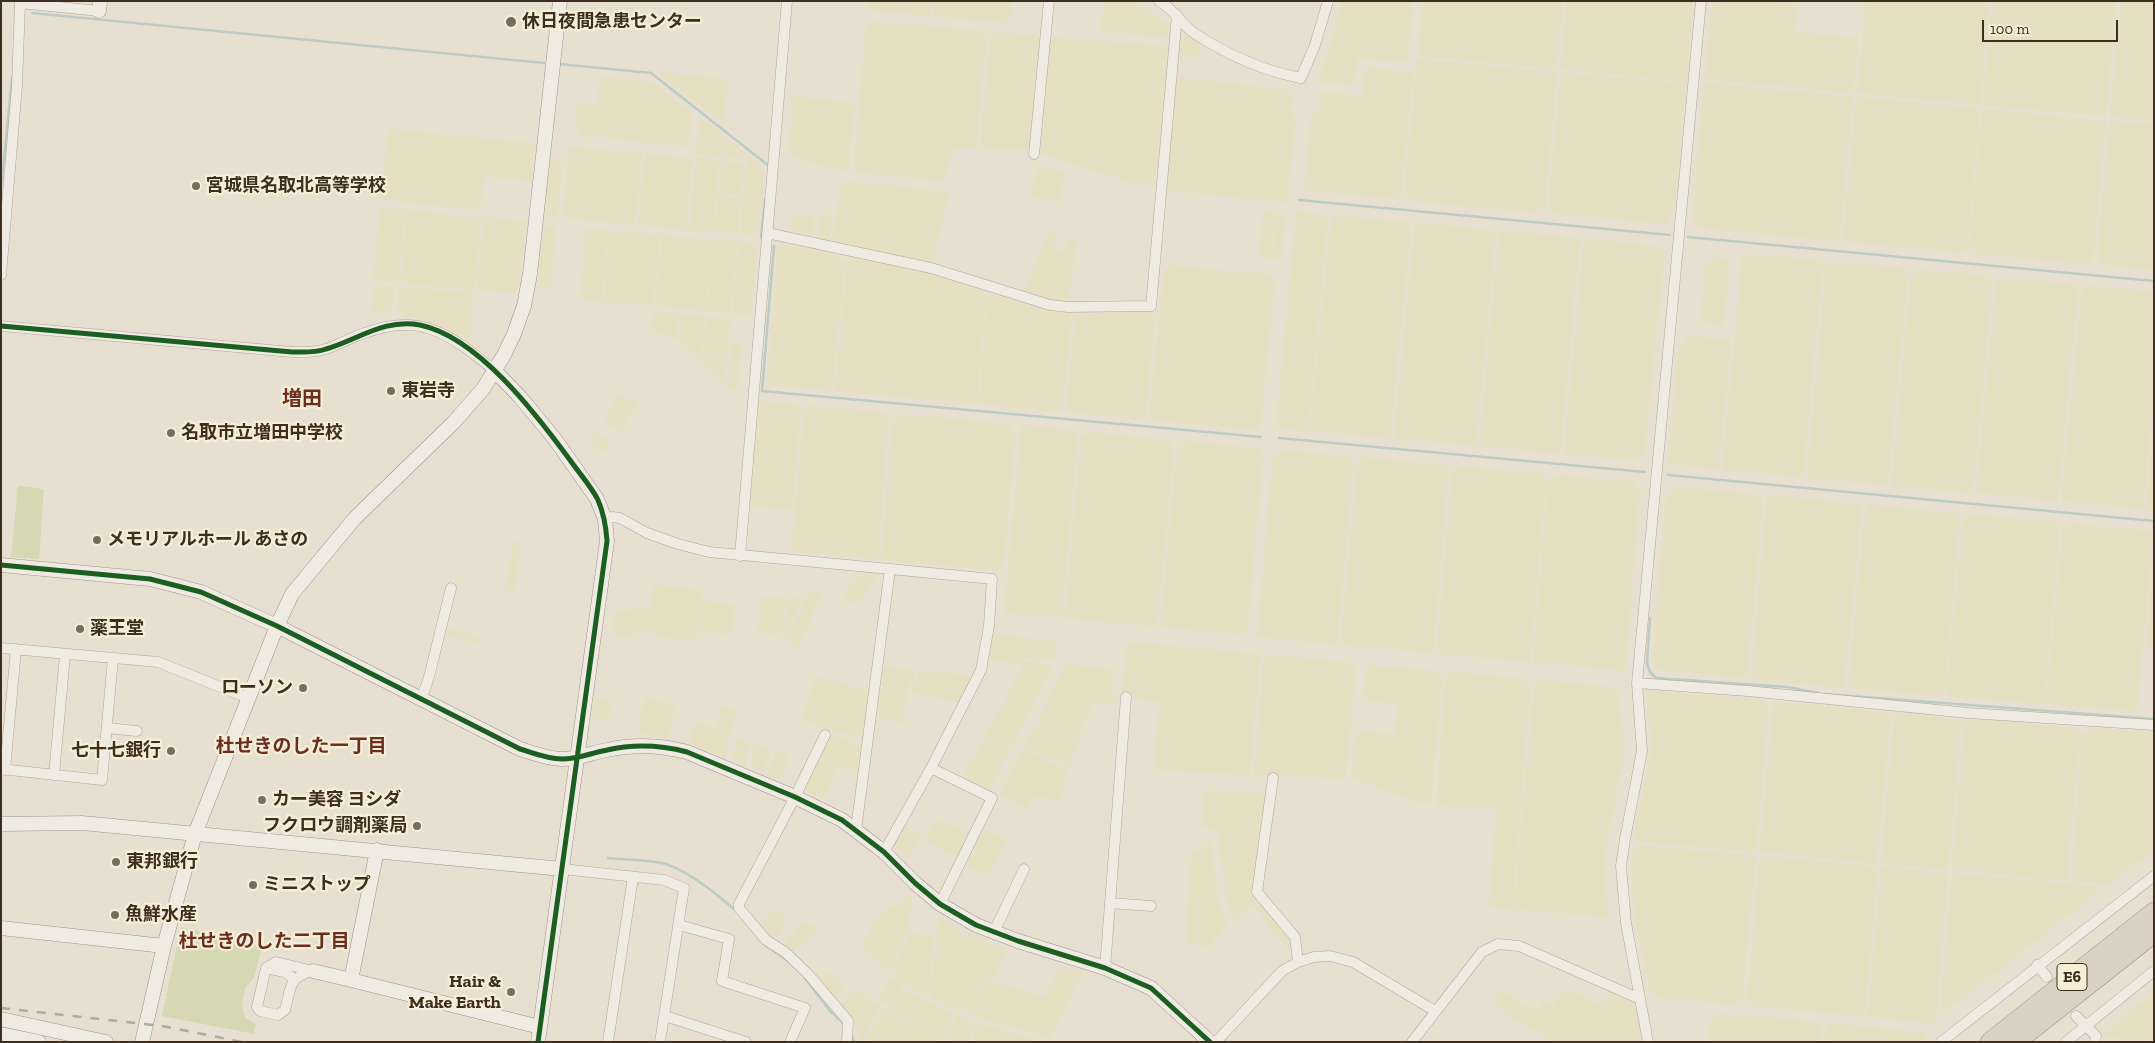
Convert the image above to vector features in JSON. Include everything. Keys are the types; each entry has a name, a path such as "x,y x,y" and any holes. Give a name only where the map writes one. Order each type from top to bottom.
{"highway":[{"name":"E6","path":"1990,1042 2154,912"},
{"name":"E6","path":"2016,1042 2154,933"}],"street":[{"path":"142,1042 164,946 195,834 276,626 292,594 355,518 453,423 483,389 514,334 527,291 560,1"},
{"path":"740,556 787,1"},
{"path":"1034,154 1049,1"},
{"path":"1160,1 1177,15 1192,32 1227,51 1278,73 1301,78 1315,45 1328,1"},
{"path":"1648,1042 1626,923 1621,866 1642,751 1637,683 1701,1"},
{"path":"1,274 16,86 20,3 99,6"},
{"path":"767,234 931,268 1050,305 1068,307 1151,306 1177,15"},
{"path":"1,326 292,352 325,349 376,328 399,324 420,325 438,331 464,346 494,370 554,438 597,499 605,519 607,541 538,1042"},
{"path":"605,519 612,517 620,518 647,533 709,552 992,579 989,626 981,670 931,768 884,852"},
{"path":"1,565 124,576 169,583 201,592 276,626 520,749 557,758 578,758 628,746 669,747 687,752 822,809 856,830 884,852 915,883 956,915 994,932 1105,968 1150,988 1210,1042"},
{"path":"856,830 890,569"},
{"path":"421,700 429,677 451,588"},
{"path":"1,648 158,662 248,698"},
{"path":"16,649 3,770 102,780 113,658"},
{"path":"54,775 65,655"},
{"path":"1637,683 1748,691 1968,713 2154,725"},
{"path":"1105,968 1126,697"},
{"path":"107,728 137,731"},
{"path":"825,735 739,904 739,908 766,940 785,952 809,975 848,1021 847,1042"},
{"path":"931,768 992,798 940,904"},
{"path":"1273,778 1257,892 1296,937 1298,962"},
{"path":"1,824 82,823 377,850 664,880 684,888 660,1042"},
{"path":"351,980 377,850"},
{"path":"994,932 1024,869"},
{"path":"1940,1042 2154,876"},
{"path":"608,1042 633,877"},
{"path":"1110,903 1151,906"},
{"path":"679,925 729,939 722,980 805,1008 790,1042"},
{"path":"1,928 164,946"},
{"path":"1412,1042 1482,952 1493,946 1505,944 1520,946 1640,999"},
{"path":"1216,1042 1282,972 1298,962 1314,957 1330,956 1353,962 1435,1011"},
{"path":"313,971 297,976 294,980 283,1014 278,1015 260,1011 257,1003 266,968 276,962 351,980 540,1027"},
{"path":"2038,966 2047,977"},
{"path":"266,968 285,972 294,980"},
{"path":"2066,1042 2154,971"},
{"path":"665,1016 746,1042"},
{"path":"2076,1016 2096,1036 2095,1042"},
{"path":"1,1019 106,1042"},
{"path":"1,1034 39,1042"}],"shaded area":[{"path":"868,1 932,1 929,16 874,11 874,7 868,7"},
{"path":"934,1 1013,1 1011,20 1006,20 1006,23 932,16"},
{"path":"1104,1 1135,1 1171,25 1170,38 1100,31"},
{"path":"1341,1 1413,1 1408,62 1357,58 1354,84 1318,82 1336,29"},
{"path":"1423,1 1563,1 1557,69 1418,56"},
{"path":"1567,1 1694,1 1686,82 1560,69"},
{"path":"1721,1 1798,3 1795,32 1858,38 1853,93 1705,79 1712,3 1720,4"},
{"path":"1866,1 1989,1 1980,105 1857,93"},
{"path":"1992,1 2116,1 2106,116 1983,105"},
{"path":"2121,1 2154,1 2154,121 2110,117"},
{"path":"872,21 983,31 983,34 987,34 976,149 954,148 944,181 853,172 866,24 871,24"},
{"path":"994,32 1039,36 1029,150 980,149 990,36 994,36"},
{"path":"1190,36 1200,40 1199,58 1177,55 1180,39"},
{"path":"1054,37 1163,46 1163,49 1168,50 1155,187 1134,183 1040,154 1050,40 1053,40"},
{"path":"1417,59 1557,72 1545,208 1541,208 1541,213 1409,201 1409,196 1404,195"},
{"path":"1365,67 1413,72 1401,197 1397,196 1397,199 1309,191 1309,188 1305,187 1311,115 1316,116 1323,92 1362,96"},
{"path":"657,72 728,79 723,123"},
{"path":"1561,72 1686,84 1674,214 1669,214 1667,224 1551,213 1551,209 1548,209"},
{"path":"600,76 652,83 689,111 692,117 689,147 579,134 576,120 577,105 596,106"},
{"path":"1180,78 1287,89 1287,93 1293,94 1291,107 1295,121 1287,203 1166,191 1174,80 1179,81"},
{"path":"1704,83 1853,97 1840,237 1836,237 1836,241 1697,228 1698,222 1692,221"},
{"path":"793,96 855,103 848,172 793,157 793,154 788,153"},
{"path":"1856,97 1980,109 1967,250 1964,250 1964,253 1846,242 1847,239 1843,238"},
{"path":"1982,109 2106,121 2093,261 2089,261 2089,264 1973,254 1973,250 1969,250"},
{"path":"700,117 722,134 720,156 696,154"},
{"path":"2109,121 2154,125 2154,270 2101,265 2101,261 2097,260"},
{"path":"388,129 535,143 532,181 484,177 480,210 381,200"},
{"path":"724,135 745,152 744,159 722,157"},
{"path":"569,147 642,153 635,225 563,218"},
{"path":"645,154 692,158 686,230 638,225"},
{"path":"747,154 764,169 758,236 740,235"},
{"path":"696,158 719,160 713,232 689,230"},
{"path":"549,160 563,161 557,218 543,216"},
{"path":"722,161 744,163 741,195 719,193"},
{"path":"1039,165 1066,173 1058,203 1029,196"},
{"path":"847,181 949,192 932,263 832,242 841,185"},
{"path":"718,196 741,198 737,234 715,232"},
{"path":"380,208 405,210 398,283 373,280"},
{"path":"407,210 481,217 475,290 401,283"},
{"path":"1263,211 1274,212 1271,260 1259,259"},
{"path":"1296,212 1324,214 1324,217 1328,217 1308,431 1276,427"},
{"path":"1276,213 1285,213 1281,260 1273,259"},
{"path":"794,214 814,217 812,236 792,233"},
{"path":"820,214 833,216 829,242 816,240"},
{"path":"1335,216 1408,222 1408,225 1411,225 1390,438 1310,431 1331,218 1335,218"},
{"path":"484,217 527,222 516,294 477,290"},
{"path":"1419,223 1493,230 1496,232 1476,446 1394,438 1415,225 1419,225"},
{"path":"543,226 556,227 551,288 538,282"},
{"path":"586,228 608,230 602,301 580,299"},
{"path":"610,230 660,235 653,306 604,302"},
{"path":"1502,231 1578,238 1580,240 1560,454 1479,446 1499,233"},
{"path":"1048,232 1057,236 1053,248 1064,252 1069,240 1078,243 1068,303 1047,300 1024,292"},
{"path":"662,235 712,240 705,311 655,306"},
{"path":"1588,239 1659,246 1659,249 1665,250 1644,458 1625,460 1564,454 1584,241"},
{"path":"713,240 737,242 730,313 707,311"},
{"path":"739,242 757,244 750,315 732,314"},
{"path":"783,245 840,255 840,259 845,260 832,391 767,385 778,247"},
{"path":"1746,254 1819,260 1819,263 1823,264 1803,477 1722,470 1742,256 1746,256"},
{"path":"851,257 931,274 982,290 982,293 986,294 977,404 835,391 847,261"},
{"path":"1712,257 1729,259 1724,325 1700,323 1705,264 1711,264"},
{"path":"1830,262 1905,268 1904,273 1908,273 1888,485 1807,478 1826,264 1830,264"},
{"path":"1170,265 1271,275 1271,278 1275,278 1260,430 1149,420 1164,268 1169,269"},
{"path":"1915,269 1989,276 1988,280 1993,281 1973,493 1891,486 1911,274 1915,275"},
{"path":"2002,278 2073,284 2078,289 2058,501 1976,493 1996,283"},
{"path":"374,285 394,287 392,310 375,315 372,312"},
{"path":"2086,285 2154,292 2154,393 2143,509 2061,501 2082,290 2086,290"},
{"path":"399,287 474,293 470,340 442,326 397,312"},
{"path":"993,293 1043,309 1072,314 1062,412 979,404 988,295 993,296"},
{"path":"653,311 666,312 664,334 651,329"},
{"path":"1152,311 1151,316 1155,316 1145,420 1066,412 1076,314"},
{"path":"667,313 679,314 677,341 665,335"},
{"path":"681,314 693,315 690,352 679,341"},
{"path":"694,315 705,316 701,362 691,353"},
{"path":"707,317 731,318 729,336 705,335"},
{"path":"705,336 729,338 728,355 704,353"},
{"path":"1686,336 1731,340 1719,469 1668,464 1679,344 1685,344"},
{"path":"731,343 741,344 737,390 727,386"},
{"path":"704,356 727,357 725,385 703,365"},
{"path":"620,394 638,404 629,418 612,407"},
{"path":"762,401 801,405 792,510 749,506 758,404 762,404"},
{"path":"809,405 889,413 878,559 792,551 804,409 809,410"},
{"path":"612,408 628,419 620,432 603,421"},
{"path":"899,414 1011,424 1010,430 1016,431 1003,571 881,560 892,419 899,419"},
{"path":"2154,423 2154,510 2146,509"},
{"path":"1021,425 1074,430 1074,434 1078,435 1062,618 1004,613"},
{"path":"595,431 611,442 603,454 587,442"},
{"path":"1087,432 1170,440 1169,445 1174,446 1157,627 1065,618 1081,436 1086,436"},
{"path":"1183,441 1259,448 1258,453 1263,453 1248,629 1245,635 1160,627 1177,447 1182,447"},
{"path":"1279,450 1349,456 1348,460 1354,460 1337,645 1257,637 1273,454 1278,454"},
{"path":"1361,457 1446,465 1445,469 1449,469 1433,653 1341,645 1357,462 1360,462"},
{"path":"1457,466 1543,474 1542,478 1546,479 1530,662 1437,654 1452,470 1456,470"},
{"path":"1555,475 1635,482 1635,488 1640,488 1625,671 1533,662 1548,479 1554,479"},
{"path":"1674,487 1758,494 1758,497 1763,498 1747,678 1654,669 1652,663 1666,496 1673,496"},
{"path":"1769,495 1858,504 1858,507 1862,507 1844,688 1751,678 1767,498 1769,498"},
{"path":"1868,505 1957,513 1957,516 1960,516 1944,696 1848,688 1865,510 1867,510"},
{"path":"1967,514 2057,522 2057,525 2060,526 2044,704 1946,696 1963,516 1967,516"},
{"path":"2069,523 2149,531 2149,533 2153,534 2137,711 2046,704 2063,526 2069,527"},
{"path":"513,540 521,543 515,591 506,589"},
{"path":"2154,561 2154,647 2146,646"},
{"path":"860,571 880,572 860,603 842,601"},
{"path":"652,585 701,589 697,640 654,637 654,632 645,631 647,609 650,609"},
{"path":"813,590 822,593 798,648 787,639 807,597"},
{"path":"761,596 785,598 782,635 758,633"},
{"path":"787,597 802,598 786,635 784,634"},
{"path":"701,601 735,604 732,635 699,632"},
{"path":"635,608 646,609 644,632 635,632 634,637 613,635 615,610 634,611"},
{"path":"450,627 479,637 479,642 477,645 447,635"},
{"path":"992,634 1057,641 1055,660 1023,658 1020,663 990,660"},
{"path":"1132,642 1260,654 1250,775 1154,770 1159,702 1136,698 1123,690 1127,644 1131,645"},
{"path":"1264,655 1350,662 1350,666 1356,667 1346,779 1254,775"},
{"path":"1025,662 1053,665 1010,750 985,736"},
{"path":"1065,665 1114,669 1112,696 1121,702 1121,704 1093,702 1076,742 1037,722"},
{"path":"1370,665 1437,671 1437,676 1442,676 1431,804 1422,804 1359,780 1351,779 1355,731 1395,734 1398,703 1363,700 1366,668 1370,668"},
{"path":"884,666 916,671 907,691 882,686"},
{"path":"920,670 974,676 960,703 910,692"},
{"path":"1452,672 1526,679 1526,683 1531,684 1512,909 1489,907 1496,810 1436,805 1446,676 1451,676"},
{"path":"815,676 872,692 867,738 829,730 802,719"},
{"path":"1540,680 1615,687 1616,691 1620,691 1619,707 1624,756 1605,852 1605,885 1608,917 1514,909 1534,684 1539,684"},
{"path":"881,688 907,692 902,724 877,717"},
{"path":"1653,691 1765,701 1765,704 1769,705 1756,852 1635,841 1637,818 1650,757 1651,732 1646,709 1647,694 1652,695"},
{"path":"594,696 614,700 608,720 593,718"},
{"path":"649,698 675,704 668,738 637,732 644,699"},
{"path":"1779,701 1885,712 1890,718 1877,863 1760,852 1773,706"},
{"path":"721,706 737,710 725,757 712,752"},
{"path":"1898,713 1962,719 1948,870 1881,864 1894,718 1897,718"},
{"path":"1970,719 2075,727 2075,731 2080,732 2067,881 1952,870 1964,724 1970,724"},
{"path":"694,723 716,727 711,751 690,743"},
{"path":"1036,725 1077,745 1069,767 1025,745"},
{"path":"2089,728 2154,733 2154,849 2109,885 2071,881 2082,732 2088,733"},
{"path":"830,733 866,748 862,774 820,757"},
{"path":"737,738 749,742 746,766 732,760"},
{"path":"984,739 1009,752 990,788 987,790 962,778"},
{"path":"755,744 772,751 762,773 751,768"},
{"path":"1023,748 1067,771 1058,805 1036,794 1027,808 999,795"},
{"path":"778,750 790,756 778,781 766,775"},
{"path":"819,759 838,767 823,799 804,790"},
{"path":"1204,790 1263,792 1262,796 1265,797 1253,896 1290,940 1290,953 1253,905 1235,921 1227,905 1217,830 1202,828"},
{"path":"936,819 970,833 957,859 924,839"},
{"path":"902,825 922,836 908,858 891,845"},
{"path":"984,829 1007,839 988,877 967,865"},
{"path":"1209,841 1211,842 1218,899 1227,924 1206,948 1186,943 1191,855 1205,847"},
{"path":"1633,845 1756,856 1742,1001 1738,1000 1737,1005 1656,997 1654,991 1650,990 1636,925 1632,887"},
{"path":"1760,856 1878,867 1865,1014 1859,1013 1859,1016 1753,1006 1754,1003 1747,1002"},
{"path":"1881,867 1948,873 1936,1022 1868,1017"},
{"path":"1952,873 2099,887 2098,892 1944,1013 1940,1013"},
{"path":"912,893 908,930 891,966 887,968 861,944 877,918"},
{"path":"774,909 787,917 782,923 786,926 774,940 761,925"},
{"path":"939,918 961,928 960,932 962,935 966,936 969,933 1007,950 995,978 987,975 964,1013 930,998"},
{"path":"804,922 808,925 810,923 819,930 791,952 784,945"},
{"path":"910,933 934,935 928,997 908,987 894,975 896,972 893,968"},
{"path":"1066,966 1082,972 1051,1038 966,1014 987,979 1045,997 1059,969"},
{"path":"829,970 845,988 835,997 831,997 818,981"},
{"path":"893,977 902,986 889,1005 877,999"},
{"path":"1565,987 1603,1006 1610,992 1637,1004 1644,1042 1555,1042 1525,1026 1493,1004 1500,991 1536,1011 1542,1001 1553,1007"},
{"path":"902,989 953,1014 945,1037 900,1015 890,1008"},
{"path":"856,991 880,1006 862,1041 853,1019 839,1006"},
{"path":"2154,993 2154,1041 2104,1037 2105,1032"},
{"path":"884,1008 903,1020 936,1034 944,1039 943,1042 865,1042"},
{"path":"1716,1013 1816,1022 1816,1025 1822,1026 1821,1042 1708,1042 1710,1018 1715,1018"},
{"path":"956,1014 974,1023 969,1042 946,1042"},
{"path":"1826,1023 1923,1032 1927,1037 1922,1042 1825,1042"},
{"path":"976,1024 1005,1030 1045,1042 972,1042"}],"green space":[{"path":"18,486 44,489 39,559 11,557"},
{"path":"181,927 262,947 254,978 245,988 242,1005 245,1018 256,1024 254,1034 162,1016"}],"waterway":[{"path":"32,13 544,63"},
{"path":"559,64 651,73 769,166"},
{"path":"1,188 12,78"},
{"path":"761,238 765,199"},
{"path":"1299,200 1670,235"},
{"path":"1688,237 2154,281"},
{"path":"774,246 762,391 1261,437"},
{"path":"1279,438 1645,472"},
{"path":"1668,475 2154,521"},
{"path":"1650,618 1647,663 1650,672 1656,678 1787,687 1818,693"},
{"path":"1824,694 2154,719"},
{"path":"608,858 648,861 671,866 701,883 736,911"},
{"path":"764,944 788,961"},
{"path":"804,977 830,1011 844,1024"},
{"path":"852,1036 854,1042"}],"railway":[{"path":"1,1008 162,1026 242,1042"}],"cycle path":[{"path":"1,326 305,352 326,349 383,327 407,324 420,325 442,332 484,361 523,400 556,441 598,500 602,510 607,541 538,1042"},
{"path":"1,565 150,579 201,592 277,626 520,749 540,756 568,759 601,751 637,746 667,748 687,752 795,797 842,820 884,852 915,883 940,904 976,925 1018,941 1105,968 1151,988 1210,1042"}],"place":[{"name":"休日夜間急患センター","path":"511,22"},
{"name":"宮城県名取北高等学校","path":"196,186"},
{"name":"東岩寺","path":"391,391"},
{"name":"名取市立増田中学校","path":"171,433"},
{"name":"メモリアルホール あさの","path":"97,540"},
{"name":"薬王堂","path":"80,629"},
{"name":"ローソン","path":"303,688"},
{"name":"七十七銀行","path":"171,751"},
{"name":"カー美容 ヨシダ","path":"262,800"},
{"name":"フクロウ調剤薬局","path":"417,826"},
{"name":"東邦銀行","path":"116,862"},
{"name":"ミニストップ","path":"253,885"},
{"name":"魚鮮水産","path":"115,915"},
{"name":"Hair & Make Earth","path":"511,992"}],"district":[{"name":"増田","path":"302,399"},
{"name":"杜せきのした一丁目","path":"301,747"},
{"name":"杜せきのした二丁目","path":"264,942"}]}
